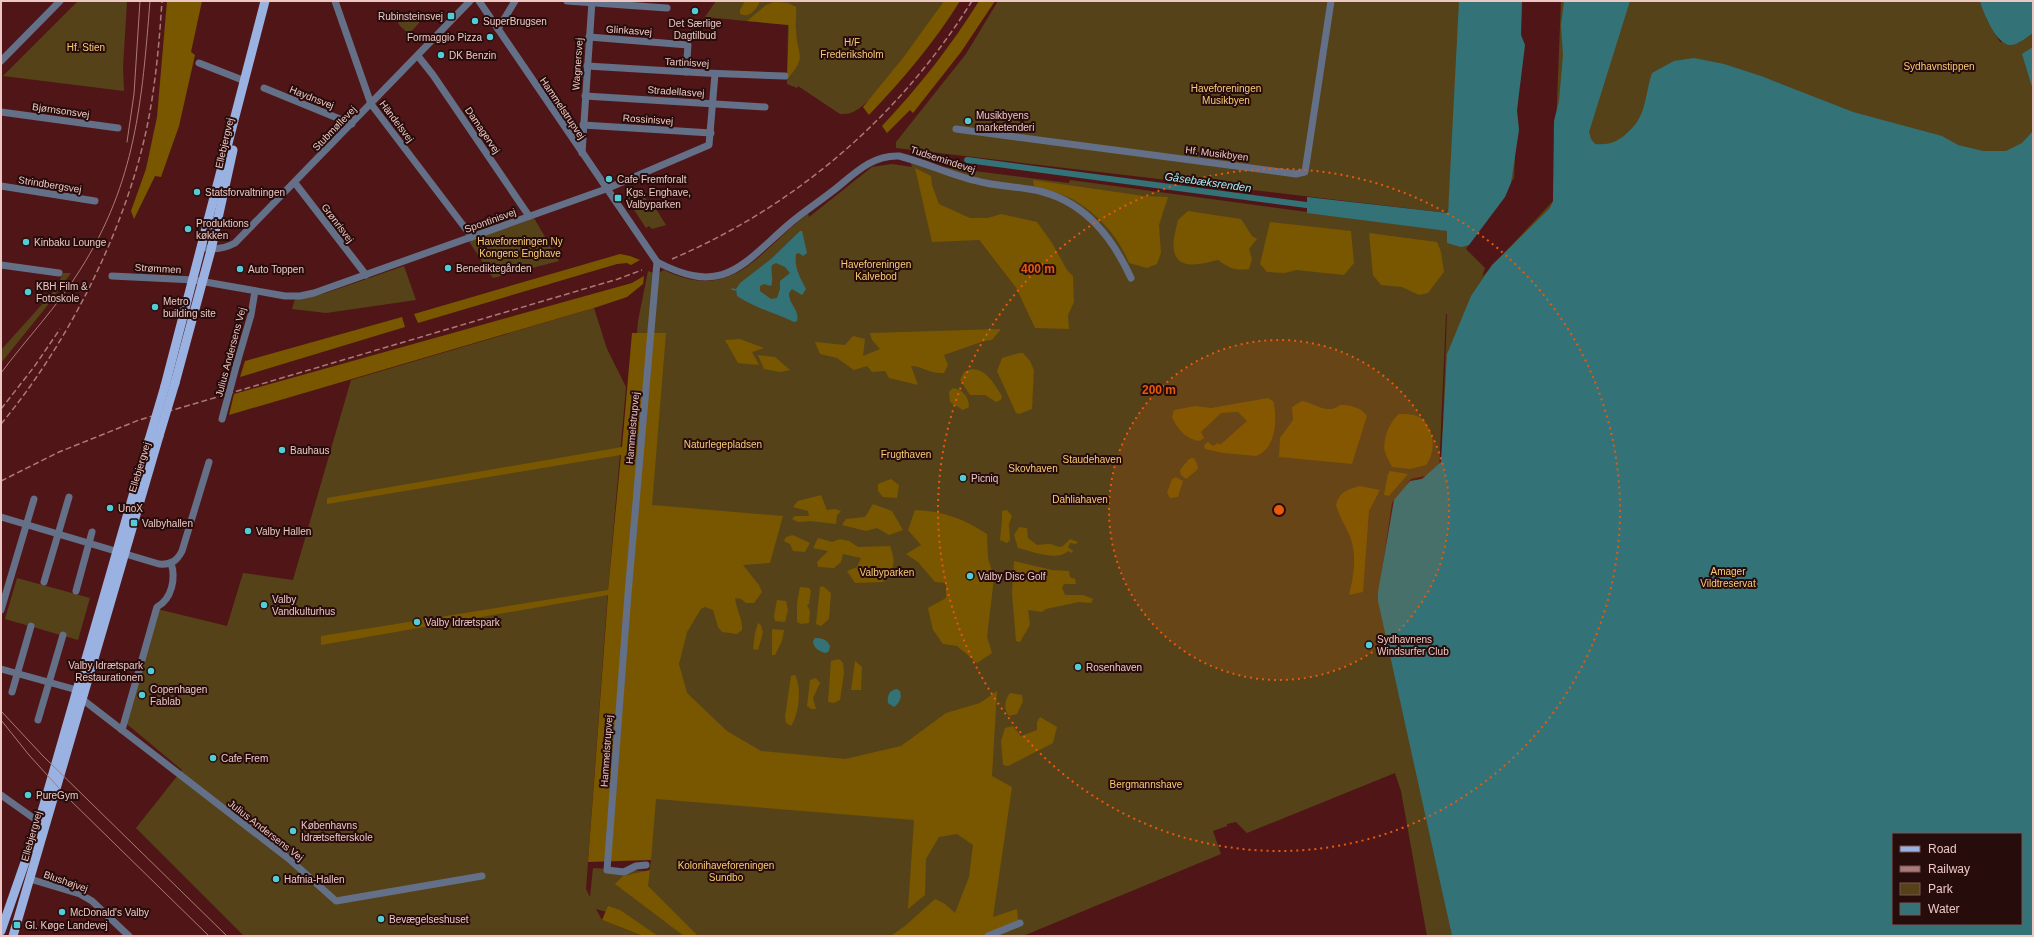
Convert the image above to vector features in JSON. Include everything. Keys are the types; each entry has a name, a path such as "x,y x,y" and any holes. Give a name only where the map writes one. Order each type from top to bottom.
{"main road":[{"name":"Ellebjergvej","path":"207,249 245,81 265,1"},
{"name":"Ellebjergvej","path":"13,936 120,552 149,440 207,249 271,1"},
{"name":"Ellebjergvej","path":"120,552 175,383 198,281"},
{"name":"Ellebjergvej","path":"1,931 32,845 80,694"},
{"path":"6,936 32,845"}],"street":[{"path":"1,60 60,1"},
{"name":"Händelsvej","path":"335,1 371,104 472,237"},
{"name":"Stubmøllevej","path":"207,249 229,247 235,243 295,183 470,1"},
{"name":"Hammelstrupvej","path":"479,1 657,262 628,586 607,870 624,872 636,866 646,865"},
{"path":"498,29 515,1"},
{"path":"567,1 668,8"},
{"name":"Hf. Musikbyen","path":"956,129 1296,174 1305,172 1331,1"},
{"name":"Wagnersvej","path":"582,153 592,2"},
{"name":"Glinkasvej","path":"589,37 688,45 686,72"},
{"name":"Damagervej","path":"418,56 433,75 530,216"},
{"path":"199,63 245,81"},
{"name":"Tartinisvej","path":"587,66 715,74 785,76"},
{"name":"Spontinisvej","path":"198,281 286,296 300,296 366,275 606,189 709,145 715,74"},
{"name":"Haydnsvej","path":"264,88 352,124"},
{"name":"Stradellasvej","path":"585,96 765,107"},
{"name":"Bjørnsonsvej","path":"1,112 118,128"},
{"name":"Rossinisvej","path":"583,125 711,133"},
{"name":"Tudsemindevej","path":"657,262 688,275 705,278 729,273 749,261 791,222 871,161 887,155 899,156 986,183 1044,193 1072,204 1090,217 1104,231 1121,255 1131,278"},
{"name":"Grønrisvej","path":"295,183 366,275"},
{"name":"Strindbergsvej","path":"1,186 96,201"},
{"path":"1,265 59,273"},
{"name":"Strømmen","path":"112,276 198,281"},
{"name":"Julius Andersens Vej","path":"222,419 251,315 255,291"},
{"path":"1,517 159,564 171,563 176,560 182,551 209,462"},
{"path":"44,582 69,497"},
{"path":"1,610 34,499"},
{"path":"76,591 92,532"},
{"path":"122,730 157,607 162,604 172,586 174,572 171,563"},
{"path":"12,692 32,626"},
{"path":"38,720 63,635"},
{"path":"1,669 80,694"},
{"name":"Julius Andersens Vej","path":"80,694 122,730 289,859 336,901 482,876"},
{"path":"1,796 39,822"},
{"name":"Blushøjvej","path":"30,879 80,894 92,901 129,936"},
{"path":"988,936 1020,923"}],"green space":[{"name":"Hf. Stien","path":"78,1 127,1 123,67 124,91 3,76"},
{"path":"167,1 202,1 191,52 195,55 179,126 161,177 155,176 134,219 131,211 146,169 157,117"},
{"name":"H/F Frederiksholm","path":"716,1 944,1 901,62 875,94 863,106 853,112 848,114 840,114 798,86 797,88 787,84 788,25 705,17"},
{"path":"745,1 760,1 752,12 743,15 740,14 740,10"},
{"path":"944,1 960,1 918,60 869,115 863,107 903,58"},
{"path":"979,1 995,1 961,52 913,113 910,110 887,133 882,126 934,66"},
{"path":"998,1 1522,1 1514,178 1466,249 1485,268 1482,277 1553,201 1561,1 1629,1 1629,3 1630,1 1980,1 1987,20 2000,42 2018,43 2033,33 2033,936 1454,936 1394,500 1392,503 1379,591 1452,936 1427,936 1401,791 1395,773 1247,833 1236,822 1227,824 1227,826 1213,831 1221,854 1023,936 651,936 617,915 596,909 602,920 643,936 244,936 136,828 182,770 122,720 153,608 227,626 243,573 293,580 351,380 594,308 607,349 626,387 608,590 586,889 590,897 593,868 646,871 648,880 651,860 628,436 638,321 648,271 657,274 664,270 689,279 710,281 728,277 760,257 808,214 809,217 872,167 892,164 912,167 911,163 1069,183 1070,180 1449,231 1450,189 1448,213 896,148 896,142 966,54","holes":["981,238 1035,309 1034,325 1016,288 979,240","1447,314 1441,472 1439,473","1437,473 1407,484 1411,479"]},
{"path":"774,2 788,3 796,7 796,27 800,56 797,65 787,79 789,25 747,21 766,5"},
{"path":"392,13 418,14 419,23 409,34 400,26"},
{"path":"915,168 931,176 932,185 939,204 970,218 988,218 1001,214 1037,222 1052,243 1067,270 1073,276 1074,302 1068,315 1069,329 1035,328 1016,288 979,240 932,242"},
{"path":"1033,180 1144,196 1168,197 1159,225 1161,253 1157,264 1147,268 1129,263 1125,253 1113,235 1090,211 1068,197 1034,186"},
{"path":"640,190 650,205 647,206 648,212 656,209 666,225 652,229 649,226 646,228 627,199"},
{"path":"1188,211 1241,219 1252,236 1257,239 1249,249 1252,259 1249,269 1240,270 1232,268 1218,260 1199,264 1186,264 1181,262 1177,258 1174,251 1174,240 1178,220"},
{"name":"Haveforeningen Ny Kongens Enghave","path":"534,218 559,261 493,278 468,240"},
{"path":"1270,222 1351,231 1354,263 1344,275 1296,270 1285,273 1267,272 1260,264"},
{"path":"1369,233 1437,242 1441,252 1444,272 1428,293 1419,295 1402,287 1381,285 1373,275"},
{"path":"620,254 640,260 631,265 627,263 617,264 418,323 414,314"},
{"path":"404,266 416,300 326,313 292,309 295,299 326,293"},
{"path":"63,273 71,273 47,306 1,363 1,350 55,290"},
{"path":"644,276 643,284 627,297 229,415 234,394 632,283"},
{"path":"402,317 405,327 240,377 245,361"},
{"path":"1001,329 992,340 984,341 944,355 948,365 944,373 911,366 918,385 889,378 885,371 872,372 867,366 854,370 837,358 820,354 815,342 845,345 853,336 865,339 863,356 880,349 872,340 870,333"},
{"path":"632,333 666,333 652,505 783,516 770,563 743,565 759,585 762,592 754,603 746,603 741,599 735,598 742,630 737,634 722,632 718,627 713,610 705,607 701,609 687,632 679,664 687,693 727,731 761,751 845,759 901,746 946,713 980,703 997,691 992,776 1012,787 993,917 1017,909 1018,920 984,936 891,936 905,926 935,899 945,904 955,913 969,877 973,845 957,834 939,837 926,859 925,895 908,909 914,820 656,799 651,860 588,862 608,595 321,645 321,636 608,590 621,455 327,504 327,498 622,447"},
{"path":"740,339 764,348 752,352 759,365 738,363 725,340"},
{"path":"1023,353 1030,361 1034,370 1032,409 1019,414 1016,413 997,371 1002,358"},
{"path":"758,355 775,357 790,370 780,372 764,369"},
{"path":"971,369 986,374 990,378 1002,396 1001,400 996,402 985,395 970,395 960,380 964,372"},
{"path":"953,388 964,394 968,400 969,407 963,410 950,402 949,392"},
{"path":"1268,398 1273,401 1275,408 1274,432 1268,447 1263,453 1256,456 1223,453 1205,449 1204,445 1208,442 1213,446 1218,443 1220,445 1247,421 1238,412 1221,413 1201,432 1204,438 1200,441 1191,439 1183,433 1172,417 1174,410 1195,406 1211,408"},
{"path":"1302,401 1326,409 1335,408 1340,405 1348,405 1361,410 1367,416 1352,464 1279,457 1280,438 1293,420 1292,407"},
{"path":"1399,414 1410,414 1419,417 1429,428 1433,447 1432,454 1426,465 1410,469 1392,467 1384,447 1390,426"},
{"path":"1189,459 1195,459 1198,467 1197,470 1186,479 1181,475 1180,470"},
{"path":"1390,471 1408,474 1389,496 1384,495 1388,474"},
{"path":"1176,477 1183,481 1178,497 1170,498 1167,493 1172,479"},
{"path":"891,479 899,485 897,498 883,497 878,491 878,484"},
{"path":"1360,486 1380,490 1369,511 1363,592 1349,595 1353,573 1354,551 1350,536 1340,517 1336,505 1342,494 1352,488"},
{"path":"821,495 827,510 835,509 841,511 837,515 836,524 810,521 798,522 792,519 795,516 809,516 808,511 793,507 798,501"},
{"path":"873,504 892,511 903,530 889,535 877,528 866,531 842,525 846,519 865,517"},
{"path":"915,510 935,512 953,517 970,524 987,534 988,558 994,578 987,637 992,653 977,663 957,646 943,644 933,630 928,608 946,598 946,583 935,582 918,562 906,554 921,545 908,530"},
{"path":"1007,510 1012,516 1009,524 1010,540 1007,543 1000,540 1002,511"},
{"path":"1019,527 1027,528 1028,538 1037,545 1049,544 1061,547 1070,539 1078,542 1076,544 1070,543 1068,547 1073,551 1072,553 1068,551 1057,556 1044,555 1018,548 1014,535"},
{"path":"793,535 810,543 805,552 793,551 790,544 784,541 786,537"},
{"name":"Valbyparken","path":"818,538 832,542 840,539 849,541 858,547 890,546 894,561 892,569 883,582 855,583 847,571 857,567 861,558 843,554 841,562 834,568 818,567 817,562 828,551 813,548"},
{"path":"1014,561 1052,570 1069,571 1070,577 1075,579 1076,584 1064,584 1062,588 1065,595 1083,595 1093,599 1091,603 1079,602 1046,609 1042,612 1028,610 1030,625 1020,642 1016,641 1012,593"},
{"path":"17,578 90,598 78,640 5,619"},
{"path":"823,586 831,593 829,619 821,626 816,624 820,587"},
{"path":"800,587 809,588 811,591 809,604 807,605 810,611 809,623 801,624 797,622 797,603"},
{"path":"777,600 786,601 788,610 785,622 775,621 774,616"},
{"path":"758,623 761,625 763,633 758,650 753,649"},
{"path":"772,629 784,630 782,641 775,655 772,655"},
{"path":"839,659 843,663 844,673 840,700 834,703 828,702 831,661"},
{"path":"855,661 862,667 861,690 851,690"},
{"path":"795,675 797,680 799,701 796,715 791,726 786,723 785,717 791,676"},
{"path":"816,678 820,683 813,698 816,709 811,709 807,706 810,680"},
{"path":"1010,693 1022,695 1023,701 1017,714 1009,716 1005,704"},
{"path":"1040,717 1057,727 1053,743 1008,766 1003,765 1001,741 1005,728 1013,726 1021,736 1037,730 1037,722"},
{"path":"650,870 648,886 698,936 684,936 615,884 623,876"},
{"path":"608,906 620,910 658,936 643,936 602,920"}],"water":[{"path":"1459,1 1522,1 1521,35 1525,45 1517,110 1519,130 1511,183 1505,197 1469,245 1461,247 1447,243 1447,231 1307,213 1307,197 1448,213"},
{"name":"Amager Vildtreservat","path":"1564,1 1630,1 1589,132 1591,139 1595,144 1608,144 1622,137 1633,128 1638,121 1644,106 1652,73 1674,61 1694,58 1724,64 1761,76 1853,112 1942,136 1958,145 1983,151 2006,151 2022,143 2033,131 2033,936 1452,936 1378,601 1378,592 1394,500 1410,481 1422,479 1441,462 1447,354 1471,296 1492,265 1550,208 1553,201 1554,121 1559,101 1563,55 1561,25"},
{"path":"1980,1 2033,1 2033,33 2017,43 2011,45 2006,44 1991,28"},
{"path":"2033,47 2033,90 2022,54"},
{"path":"800,231 802,231 807,253 803,256 799,253 796,254 796,264 806,289 802,295 792,289 789,293 790,300 797,313 797,321 794,322 765,310 737,296 736,289 740,283 771,259","holes":["776,263 785,267 790,273 780,281 780,289 777,298 771,299 760,291 760,286 764,284 771,286 772,265"]},
{"path":"815,638 828,642 830,646 829,651 826,653 817,649 813,643"},
{"path":"897,689 900,691 901,698 894,707 888,703 888,698 890,692"}],"waterway":[{"name":"Gåsebæksrenden","path":"967,160 1314,206"},
{"path":"732,289 736,290"}],"tram line":[{"path":"127,142 134,94 140,1"},
{"path":"1,373 71,284 99,237 113,205 125,173 139,107 144,73 150,1"},
{"path":"1,711 43,756 227,936"},
{"path":"1,720 29,755 68,798 209,936"}],"railway":[{"path":"1,424 25,393 70,325 107,250 122,212 135,174 145,136 156,69 162,1"},
{"path":"672,259 718,237 761,212 802,184 842,153 878,119 912,82 944,43 972,1"},
{"path":"1,481 59,452 139,420 618,279 642,270"},
{"path":"1,409 34,367 60,329"}],"place":[{"name":"Det Særlige Dagtilbud","path":"695,11"},
{"name":"Rubinsteinsvej","path":"451,16"},
{"name":"SuperBrugsen","path":"475,21"},
{"name":"Formaggio Pizza","path":"490,37"},
{"name":"DK Benzin","path":"441,55"},
{"name":"Musikbyens marketenderi","path":"968,121"},
{"name":"Cafe Fremforalt","path":"609,179"},
{"name":"Statsforvaltningen","path":"197,192"},
{"name":"Kgs. Enghave, Valbyparken","path":"618,198"},
{"name":"Produktions køkken","path":"188,229"},
{"name":"Kinbaku Lounge","path":"26,242"},
{"name":"Benediktegården","path":"448,268"},
{"name":"Auto Toppen","path":"240,269"},
{"name":"KBH Film & Fotoskole","path":"28,292"},
{"name":"Metro building site","path":"155,307"},
{"name":"Bauhaus","path":"282,450"},
{"name":"Picniq","path":"963,478"},
{"name":"UnoX","path":"110,508"},
{"name":"Valbyhallen","path":"134,523"},
{"name":"Valby Hallen","path":"248,531"},
{"name":"Valby Disc Golf","path":"970,576"},
{"name":"Valby Vandkulturhus","path":"264,605"},
{"name":"Valby Idrætspark","path":"417,622"},
{"name":"Sydhavnens Windsurfer Club","path":"1369,645"},
{"name":"Rosenhaven","path":"1078,667"},
{"name":"Valby Idrætspark Restaurationen","path":"151,671"},
{"name":"Copenhagen Fablab","path":"142,695"},
{"name":"Cafe Frem","path":"213,758"},
{"name":"PureGym","path":"28,795"},
{"name":"Københavns Idrætsefterskole","path":"293,831"},
{"name":"Hafnia-Hallen","path":"276,879"},
{"name":"McDonald's Valby","path":"62,912"},
{"name":"Bevægelseshuset","path":"381,919"},
{"name":"Gl. Køge Landevej","path":"17,925"}],"park label":[{"name":"Sydhavnstippen","path":"1939,66"},
{"name":"Haveforeningen Musikbyen","path":"1226,94"},
{"name":"Haveforeningen Kalvebod","path":"876,270"},
{"name":"Naturlegepladsen","path":"723,444"},
{"name":"Frugthaven","path":"906,454"},
{"name":"Staudehaven","path":"1092,459"},
{"name":"Skovhaven","path":"1033,468"},
{"name":"Dahliahaven","path":"1080,499"},
{"name":"Bergmannshave","path":"1146,784"},
{"name":"Kolonihaveforeningen Sundbo","path":"726,870"}]}
